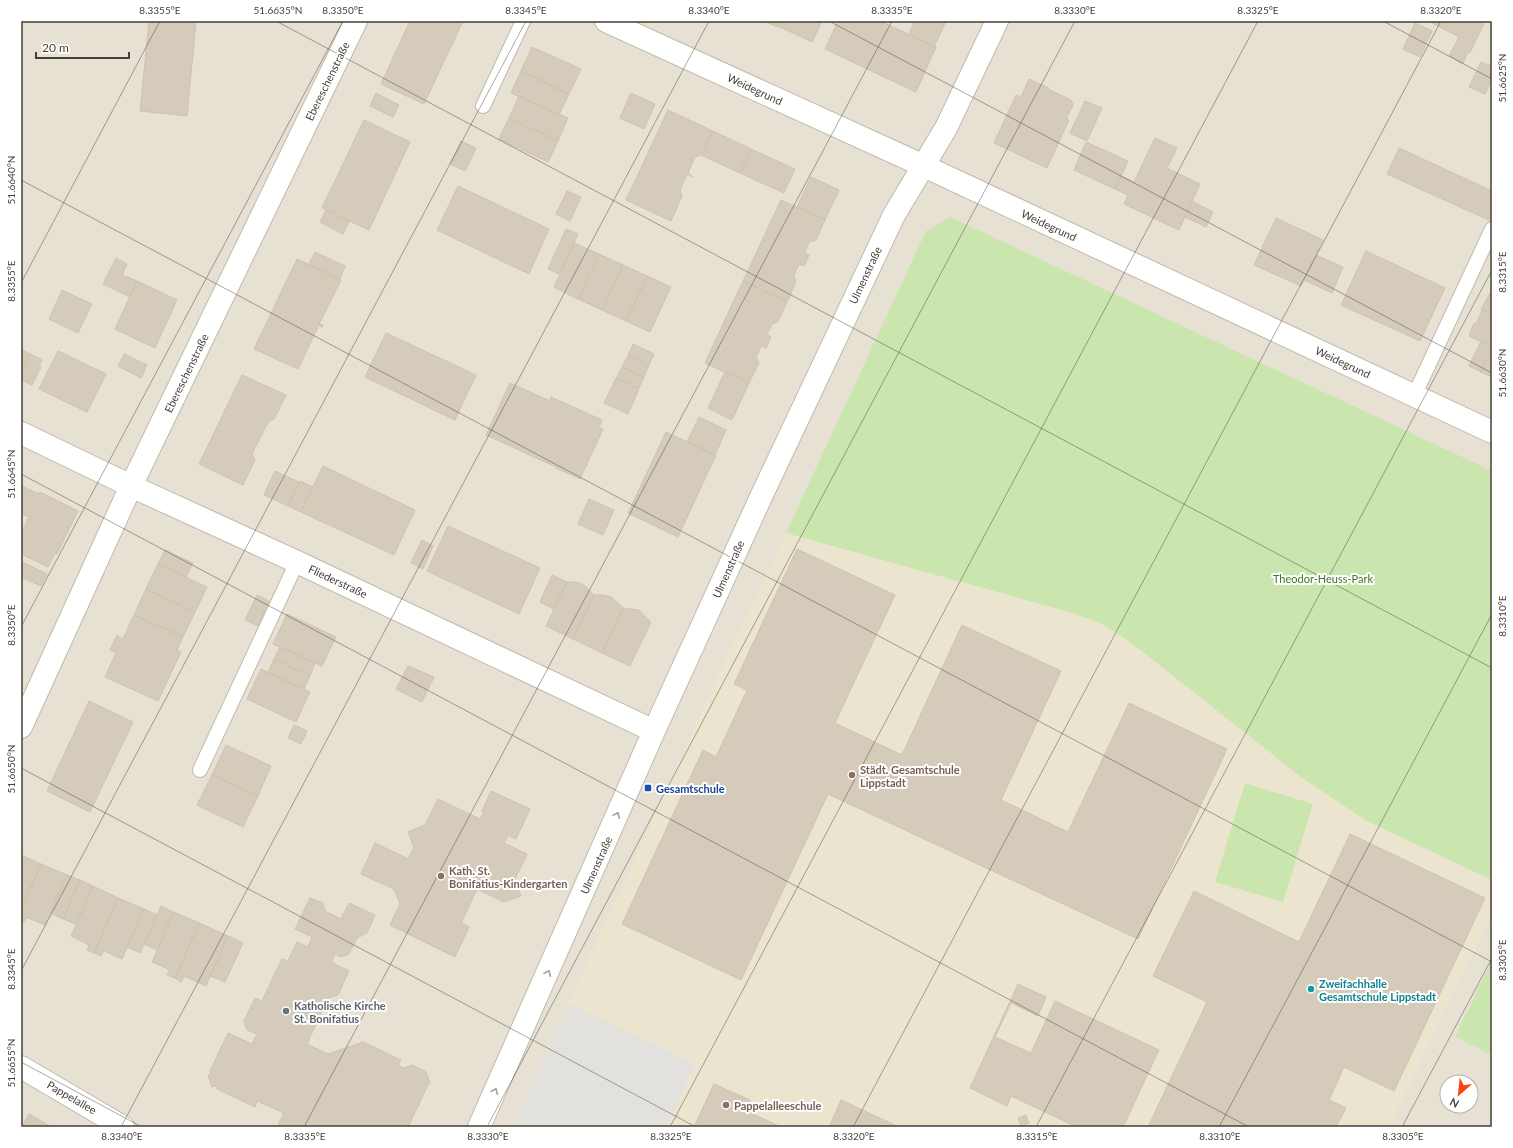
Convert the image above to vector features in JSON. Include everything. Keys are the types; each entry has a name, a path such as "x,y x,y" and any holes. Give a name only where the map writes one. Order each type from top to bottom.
{"street":[{"name":"Ebereschenstraße","path":"21,728 131,486 356,21"},
{"name":"Weidegrund","path":"606,21 924,166 1492,432"},
{"name":"Ulmenstraße","path":"479,1127 654,731 763,492 890,222 946,128 997,21"},
{"name":"Fliederstraße","path":"21,433 654,731"},
{"name":"Pappelallee","path":"21,1067 122,1127"}],"lane":[{"path":"483,106 523,21"},
{"path":"1414,396 1492,229"},
{"path":"200,770 297,562"}],"shaded area":[{"path":"21,21 1492,21 1492,1127 21,1127"},
{"path":"786,533 1076,614 1104,625 1129,641 1301,777 1367,821 1492,880 1492,914 1389,1127 512,1127 719,674"},
{"path":"569,1004 695,1064 666,1127 512,1127"}],"green space":[{"name":"Theodor-Heuss-Park","path":"950,217 1492,471 1492,880 1367,821 1301,777 1129,641 1104,625 1076,614 786,533 926,231"},
{"path":"1245,783 1313,804 1283,902 1215,882"},
{"path":"1492,960 1492,1055 1455,1037"}],"building":[{"path":"149,21 196,21 187,116 140,111"},
{"path":"410,21 463,21 424,104 381,84"},
{"path":"764,21 780,21 777,27"},
{"path":"780,21 822,21 812,42 778,26"},
{"path":"838,21 880,21 936,47 916,92 825,49"},
{"path":"915,21 946,21 934,47 909,34"},
{"path":"1433,21 1485,21 1470,53 1468,52 1463,64 1449,56 1459,37 1432,23"},
{"path":"1415,23 1432,31 1420,57 1403,49"},
{"path":"532,47 581,69 569,94 521,71"},
{"path":"1481,62 1492,66 1492,78 1485,94 1469,87"},
{"path":"521,71 569,94 559,115 511,93"},
{"path":"1029,79 1071,100 1073,105 1066,119 1069,120 1047,168 994,143 1016,95 1021,97"},
{"path":"376,93 399,105 393,117 370,106"},
{"path":"631,93 655,104 644,129 620,118"},
{"path":"519,96 568,118 558,141 509,118"},
{"path":"1085,101 1102,108 1087,141 1070,133"},
{"path":"668,110 713,131 701,155 695,157 688,173 693,177 687,174 680,190 682,196 671,221 626,200"},
{"path":"509,118 558,141 548,162 499,139"},
{"path":"364,120 410,142 369,230 322,208"},
{"path":"713,131 751,149 740,173 701,155"},
{"path":"1155,138 1177,148 1167,168 1200,184 1179,230 1124,204 1128,195 1115,189 1121,176 1134,182"},
{"path":"461,141 476,148 465,171 450,164"},
{"path":"1086,142 1128,161 1115,189 1074,170"},
{"path":"1399,148 1492,191 1491,221 1387,174"},
{"path":"751,149 795,169 784,193 740,173"},
{"path":"811,177 839,190 825,220 797,207"},
{"path":"458,186 549,229 529,274 437,230"},
{"path":"567,191 581,197 570,221 556,214"},
{"path":"781,200 825,220 816,240 809,242 805,253 809,255 804,266 799,264 794,275 796,282 787,302 743,281"},
{"path":"1192,201 1213,212 1206,227 1185,217"},
{"path":"326,210 349,221 343,234 320,222"},
{"path":"1276,218 1323,240 1301,286 1254,265"},
{"path":"566,229 578,234 560,274 548,269"},
{"path":"574,243 599,254 578,299 554,287"},
{"path":"1366,251 1445,288 1420,341 1341,305"},
{"path":"315,252 345,266 340,279 309,264"},
{"path":"599,254 623,265 602,310 578,299"},
{"path":"1316,255 1343,267 1332,293 1304,280"},
{"path":"116,258 127,264 122,275 137,281 130,297 103,284"},
{"path":"297,259 341,280 319,324 323,325 322,327 319,325 298,369 254,349"},
{"path":"623,265 647,276 626,321 602,310"},
{"path":"647,276 671,287 650,332 626,321"},
{"path":"137,281 177,300 155,348 115,329"},
{"path":"743,281 787,302 778,321 772,324 767,334 771,337 766,348 761,346 756,357 759,363 749,383 705,363"},
{"path":"62,290 92,304 78,333 49,319"},
{"path":"1492,290 1492,314 1481,309"},
{"path":"1481,309 1492,314 1492,347 1469,336 1474,323 1476,324 1482,310"},
{"path":"386,333 476,375 455,420 365,377"},
{"path":"1481,341 1492,347 1492,350 1481,372 1469,366"},
{"path":"633,344 654,354 649,365 628,356"},
{"path":"21,349 30,354 21,373"},
{"path":"1492,350 1492,377 1481,372"},
{"path":"58,351 106,374 87,412 39,389"},
{"path":"30,354 42,360 39,366 41,367 32,385 21,380 21,373"},
{"path":"124,354 147,365 141,378 118,366"},
{"path":"628,356 649,365 644,377 622,367"},
{"path":"622,367 644,377 639,388 617,378"},
{"path":"725,372 749,383 732,420 708,408"},
{"path":"242,375 286,395 274,419 268,422 252,454 255,460 243,485 199,464"},
{"path":"616,378 639,389 628,414 604,403"},
{"path":"510,383 550,401 551,397 602,420 599,427 603,429 580,479 486,435"},
{"path":"699,417 726,430 715,455 687,442"},
{"path":"666,432 716,455 678,537 628,513"},
{"path":"323,466 415,510 394,555 301,512"},
{"path":"275,471 299,482 288,506 264,495"},
{"path":"300,481 313,487 301,512 288,506"},
{"path":"21,486 39,494 40,492 78,511 57,554 55,553 48,567 21,554 21,533 29,517 21,514"},
{"path":"589,499 614,510 603,535 578,524"},
{"path":"448,526 540,568 519,614 427,571"},
{"path":"422,540 433,546 423,569 411,563"},
{"name":"Städt. Gesamtschule Lippstadt","path":"797,549 895,595 835,723 902,755 962,625 1061,671 1001,800 1068,832 1129,703 1227,749 1138,939 828,794 741,980 622,924 703,750 716,757 747,690 734,684"},
{"path":"165,550 193,563 186,577 158,564"},
{"path":"23,562 47,574 41,586 21,577 21,566"},
{"path":"158,564 207,587 195,612 146,589"},
{"path":"552,575 567,582 554,609 540,602"},
{"path":"567,582 583,584 594,595 573,639 546,626"},
{"path":"146,589 195,612 183,637 134,615"},
{"path":"257,595 269,601 258,626 245,620"},
{"path":"594,595 611,597 623,608 602,653 573,639"},
{"path":"623,608 639,610 651,622 630,666 602,653"},
{"path":"287,614 336,637 322,666 273,644"},
{"path":"134,615 183,637 177,650 181,652 158,701 105,677 116,653 110,650 117,635 123,639"},
{"path":"280,647 315,663 310,676 274,659"},
{"path":"274,659 310,676 304,689 268,672"},
{"path":"408,666 434,677 422,702 396,689"},
{"path":"261,669 310,692 296,722 247,699"},
{"path":"89,701 133,722 90,812 47,791"},
{"path":"294,725 307,731 301,744 288,738"},
{"path":"226,745 271,766 258,796 212,775"},
{"path":"212,775 258,796 243,827 197,805"},
{"name":"Kath. St. Bonifatius-Kindergarten","path":"491,791 530,809 516,839 508,835 504,843 527,854 515,879 521,896 504,902 477,889 461,923 469,927 455,957 390,925 400,904 394,889 361,874 375,843 408,859 414,848 408,832 425,825 438,799 480,819"},
{"name":"Zweifachhalle Gesamtschule Lippstadt","path":"1350,834 1485,898 1394,1091 1344,1067 1329,1100 1346,1108 1336,1127 1148,1127 1207,1002 1153,976 1194,891 1299,942"},
{"path":"21,855 41,864 21,910"},
{"path":"41,864 67,875 45,925 26,917 24,922 21,921 21,910"},
{"path":"67,875 80,880 63,919 50,913"},
{"path":"80,880 93,886 76,924 63,919"},
{"path":"93,886 118,898 94,953 87,950 89,945 71,936"},
{"path":"118,898 144,909 122,959 104,951 101,956 94,953"},
{"name":"Katholische Kirche St. Bonifatius","path":"310,898 323,903 325,911 341,919 349,903 375,915 367,933 357,938 349,954 340,957 335,954 331,962 349,971 338,995 328,998 307,1044 328,1054 363,1042 401,1060 398,1065 404,1068 412,1065 426,1072 430,1083 408,1127 277,1127 284,1113 257,1101 255,1107 217,1089 216,1086 212,1087 208,1075 211,1074 210,1071 228,1033 252,1044 257,1034 247,1030 244,1021 255,998 262,1001 282,959 288,961 297,942 308,947 312,937 295,929"},
{"path":"161,906 173,912 157,950 144,944"},
{"path":"144,909 157,915 140,953 127,947"},
{"path":"174,912 199,923 175,978 167,975 170,970 152,962"},
{"path":"199,923 228,936 206,986 184,976 181,982 175,978"},
{"path":"228,936 243,943 225,982 210,976"},
{"path":"1018,984 1046,997 1038,1016 1011,1003 995,1037 1031,1053 1055,1001 1159,1050 1123,1127 1077,1127 1011,1096 1007,1106 970,1088"},
{"name":"Pappelalleeschule","path":"714,1084 750,1100 745,1110 781,1127 694,1127"},
{"name":"Pappelalleeschule","path":"841,1100 899,1127 829,1127"},
{"path":"29,1114 51,1127 22,1126"},
{"path":"1026,1115 1029,1123 1021,1126 1018,1118"}],"place":[{"name":"Städt. Gesamtschule Lippstadt","path":"852,775"},
{"name":"Gesamtschule","path":"648,788"},
{"name":"Kath. St. Bonifatius-Kindergarten","path":"441,876"},
{"name":"Zweifachhalle Gesamtschule Lippstadt","path":"1311,989"},
{"name":"Katholische Kirche St. Bonifatius","path":"286,1011"},
{"name":"Pappelalleeschule","path":"726,1105"}]}
